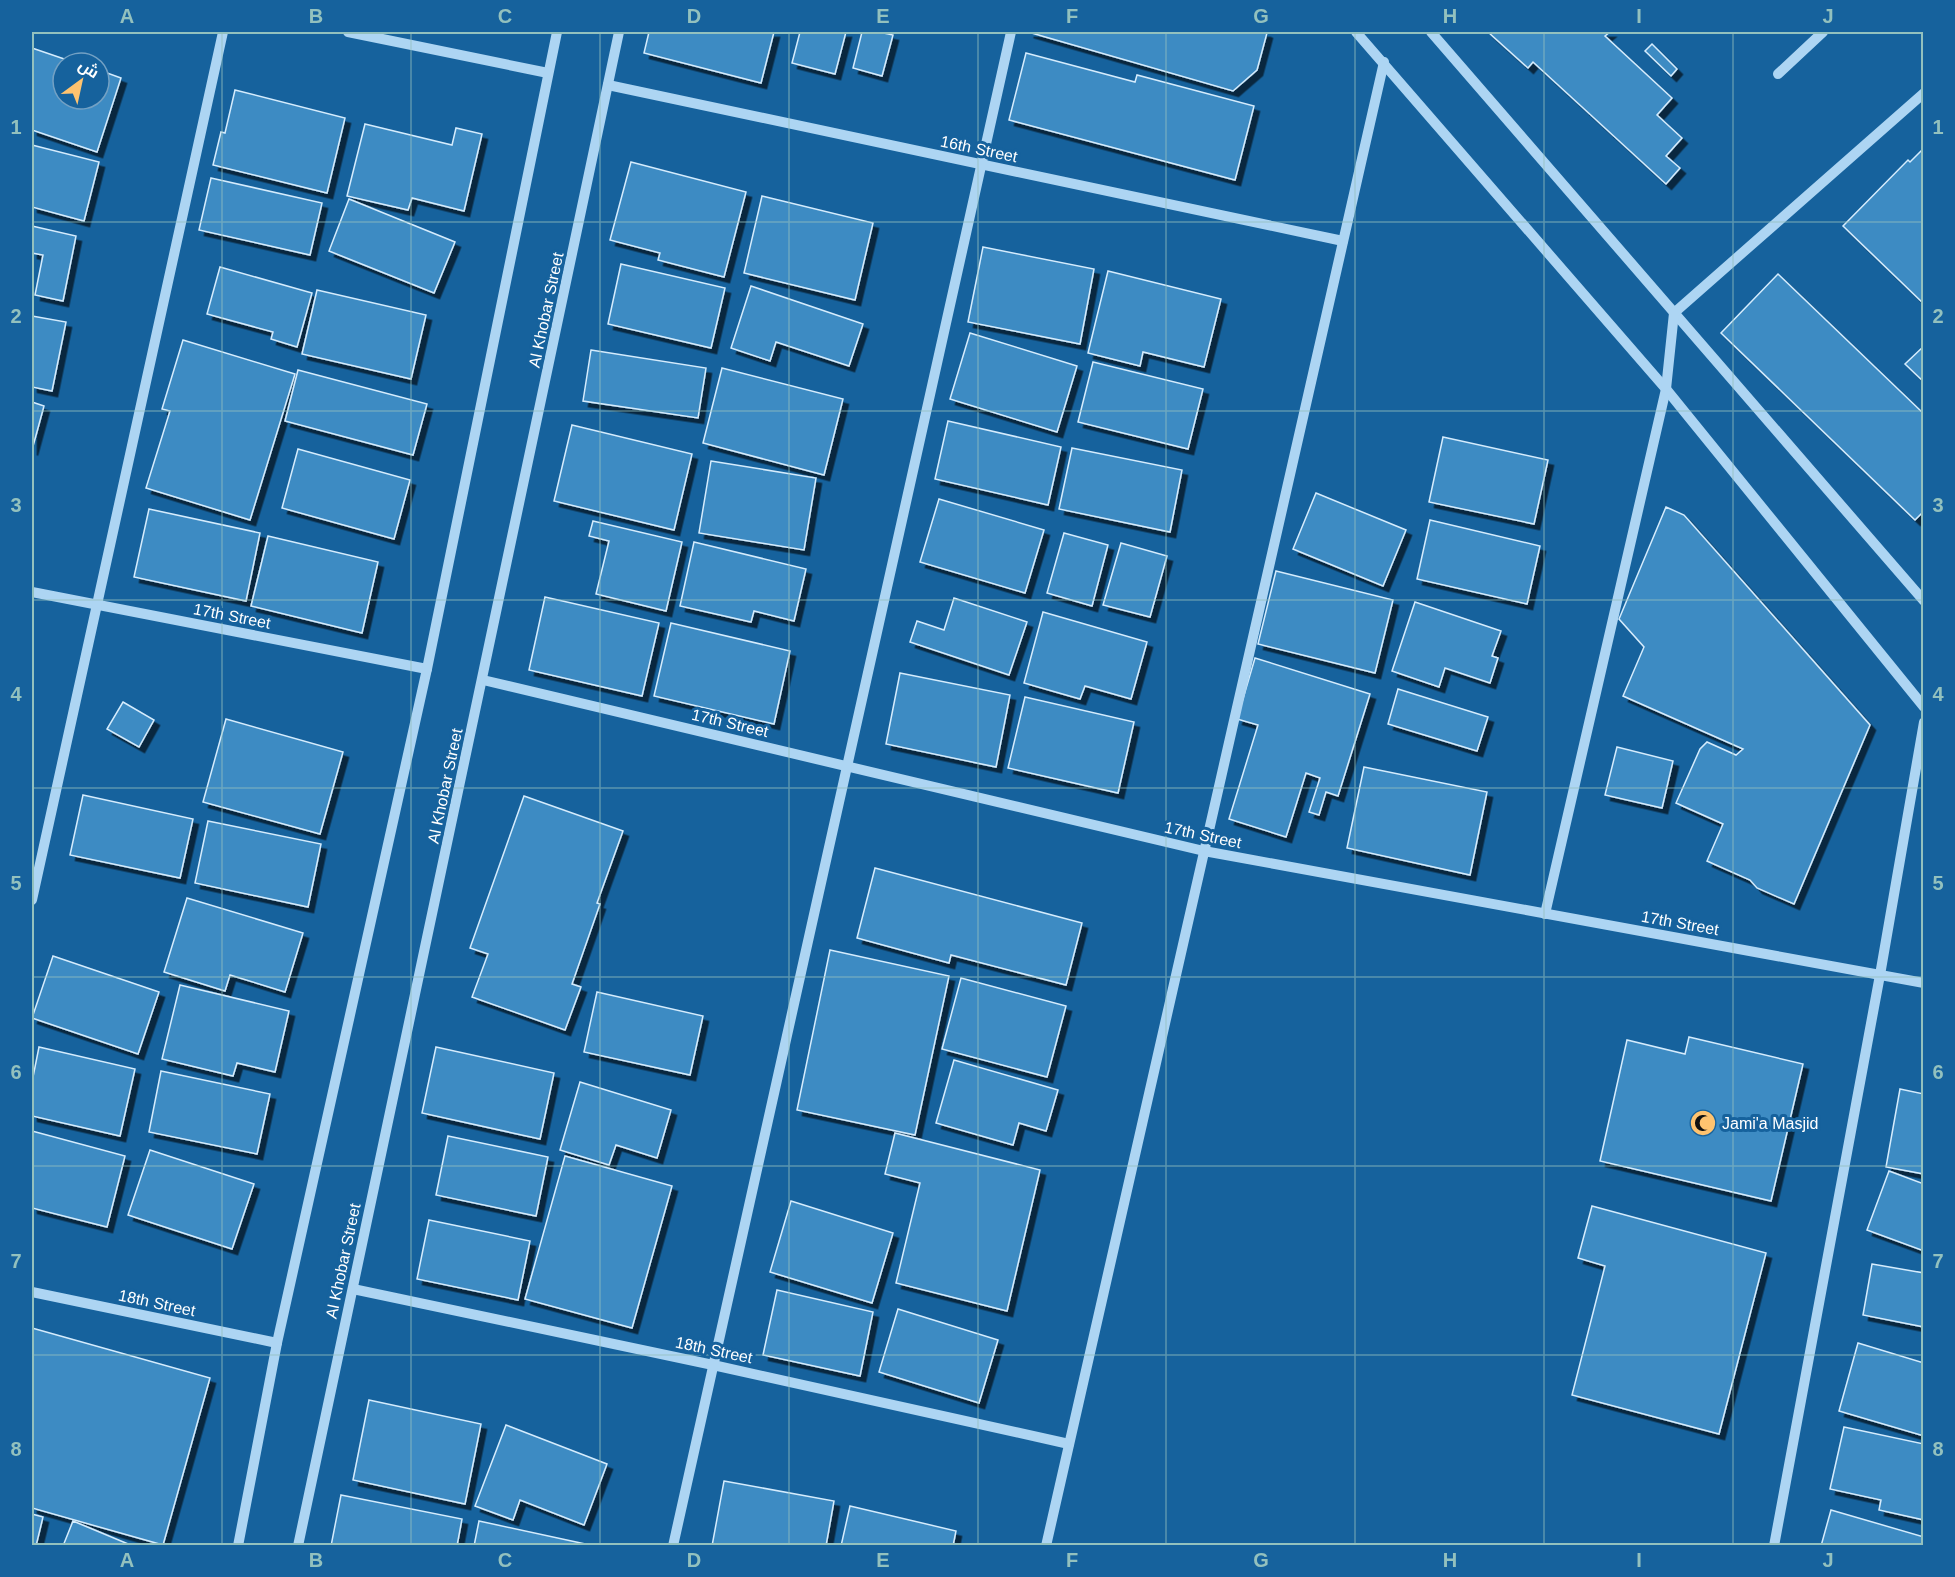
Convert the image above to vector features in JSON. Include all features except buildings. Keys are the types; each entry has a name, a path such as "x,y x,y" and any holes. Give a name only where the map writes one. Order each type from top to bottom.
{"street":[{"path":"32,900 223,32"},
{"path":"348,32 548,73"},
{"path":"238,1545 277,1342 427,669 557,32"},
{"name":"Al Khobar Street","path":"298,1545 619,32"},
{"path":"673,1545 1011,32"},
{"path":"1356,32 1666,389 1923,707"},
{"path":"1431,32 1923,601"},
{"path":"1778,74 1823,32"},
{"path":"1046,1545 1384,62"},
{"name":"16th Street","path":"608,85 1344,241"},
{"path":"1545,914 1666,389 1674,313 1923,93"},
{"name":"17th Street","path":"32,592 427,669"},
{"name":"17th Street","path":"483,680 1204,851 1923,983"},
{"path":"1774,1545 1880,975 1923,722"},
{"name":"18th Street","path":"353,1289 713,1365 1069,1444"},
{"name":"18th Street","path":"32,1292 277,1342"}],"place":[{"name":"Jami'a Masjid","path":"1703,1123"}]}
